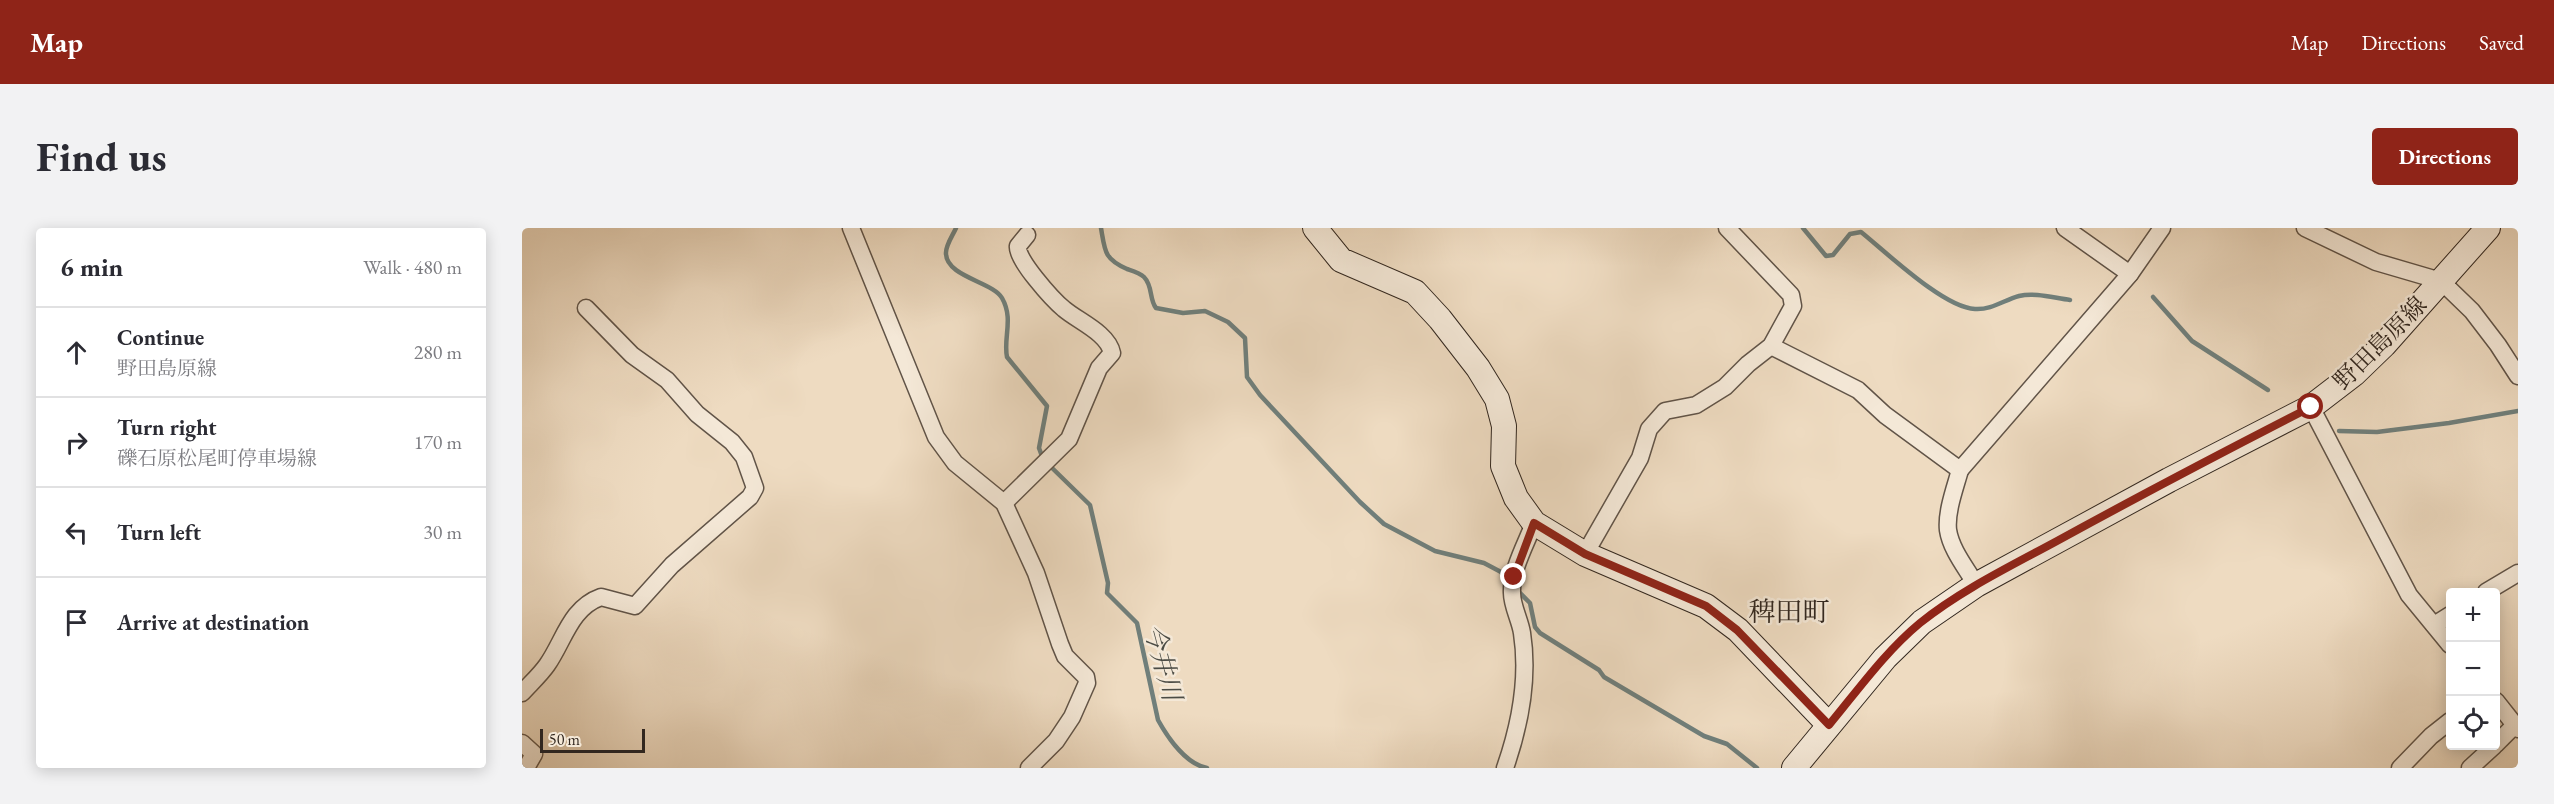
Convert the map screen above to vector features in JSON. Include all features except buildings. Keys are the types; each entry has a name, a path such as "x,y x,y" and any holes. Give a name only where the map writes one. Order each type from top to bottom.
{"main road":[{"path":"1315,228 1341,260 1415,292 1440,319 1471,360 1497,399 1504,426 1503,466 1516,498 1534,523 1585,554 1706,606 1737,630 1829,725"},
{"name":"野田島原線","path":"1794,768 1885,658 1907,634 1922,622 1976,585 2169,480 2311,407 2354,374 2384,345 2488,228"}],"street":[{"path":"851,228 936,437 955,463 1004,503 1036,573 1065,656 1086,677 1088,684 1072,717 1056,741 1029,768"},
{"path":"1585,554 1640,458 1649,429 1665,411 1696,405 1725,387 1748,364 1771,346 1793,306 1791,295 1727,228"},
{"path":"2065,228 2130,274"},
{"path":"1976,585 1953,544 1948,530 1949,515 1960,470 2130,274 2162,228"},
{"path":"2305,228 2376,262 2441,281 2472,311 2518,376"},
{"path":"1004,503 1069,439 1099,368 1112,353 1105,340 1058,303 1018,255 1018,246 1027,235"},
{"path":"522,693 548,664 566,629 586,605 601,597 635,606 672,565 750,497 755,488 744,457 732,442 697,414 667,380 632,355 586,308"},
{"path":"1771,346 1858,390 1885,415 1960,470"},
{"path":"2311,407 2409,595 2448,642"},
{"path":"1505,768 1516,738 1525,680 1522,633 1513,585 1534,523"},
{"path":"2493,588 2518,573"},
{"path":"2434,625 2446,618"},
{"path":"2500,706 2517,727 2500,741"},
{"path":"2400,768 2431,736 2446,725"},
{"path":"522,743 534,754 526,768"},
{"path":"2470,768 2490,750"}],"waterway":[{"name":"今井川","path":"956,228 947,248 948,262 962,274 997,292 1002,298 1008,321 1007,357 1047,406 1039,448 1043,459"},
{"path":"1101,228 1105,248 1110,258 1144,277 1149,284 1152,301 1156,308 1183,313 1205,311 1228,322 1245,338 1247,377 1260,395 1360,502 1384,524 1435,551 1484,563 1501,572 1508,581"},
{"path":"1803,228 1826,256 1833,255 1850,234 1861,232 1932,289 1962,306 1975,309 1987,308 2025,295 2070,300"},
{"path":"2153,297 2192,341 2268,390"},
{"path":"2339,431 2377,432 2518,411"},
{"name":"今井川","path":"1049,465 1090,505 1108,583 1107,593 1137,623 1158,720 1172,742 1185,756 1199,766 1207,768"},
{"path":"1516,589 1530,603 1535,627 1540,633 1599,670 1604,677 1704,736 1727,744 1757,768"}],"district":[{"name":"稗田町","path":"1789,612"}],"route":[{"path":"1514,577 1534,523 1585,554 1706,606 1737,630 1829,725 1907,634 1976,585 2169,480 2311,407"}]}
